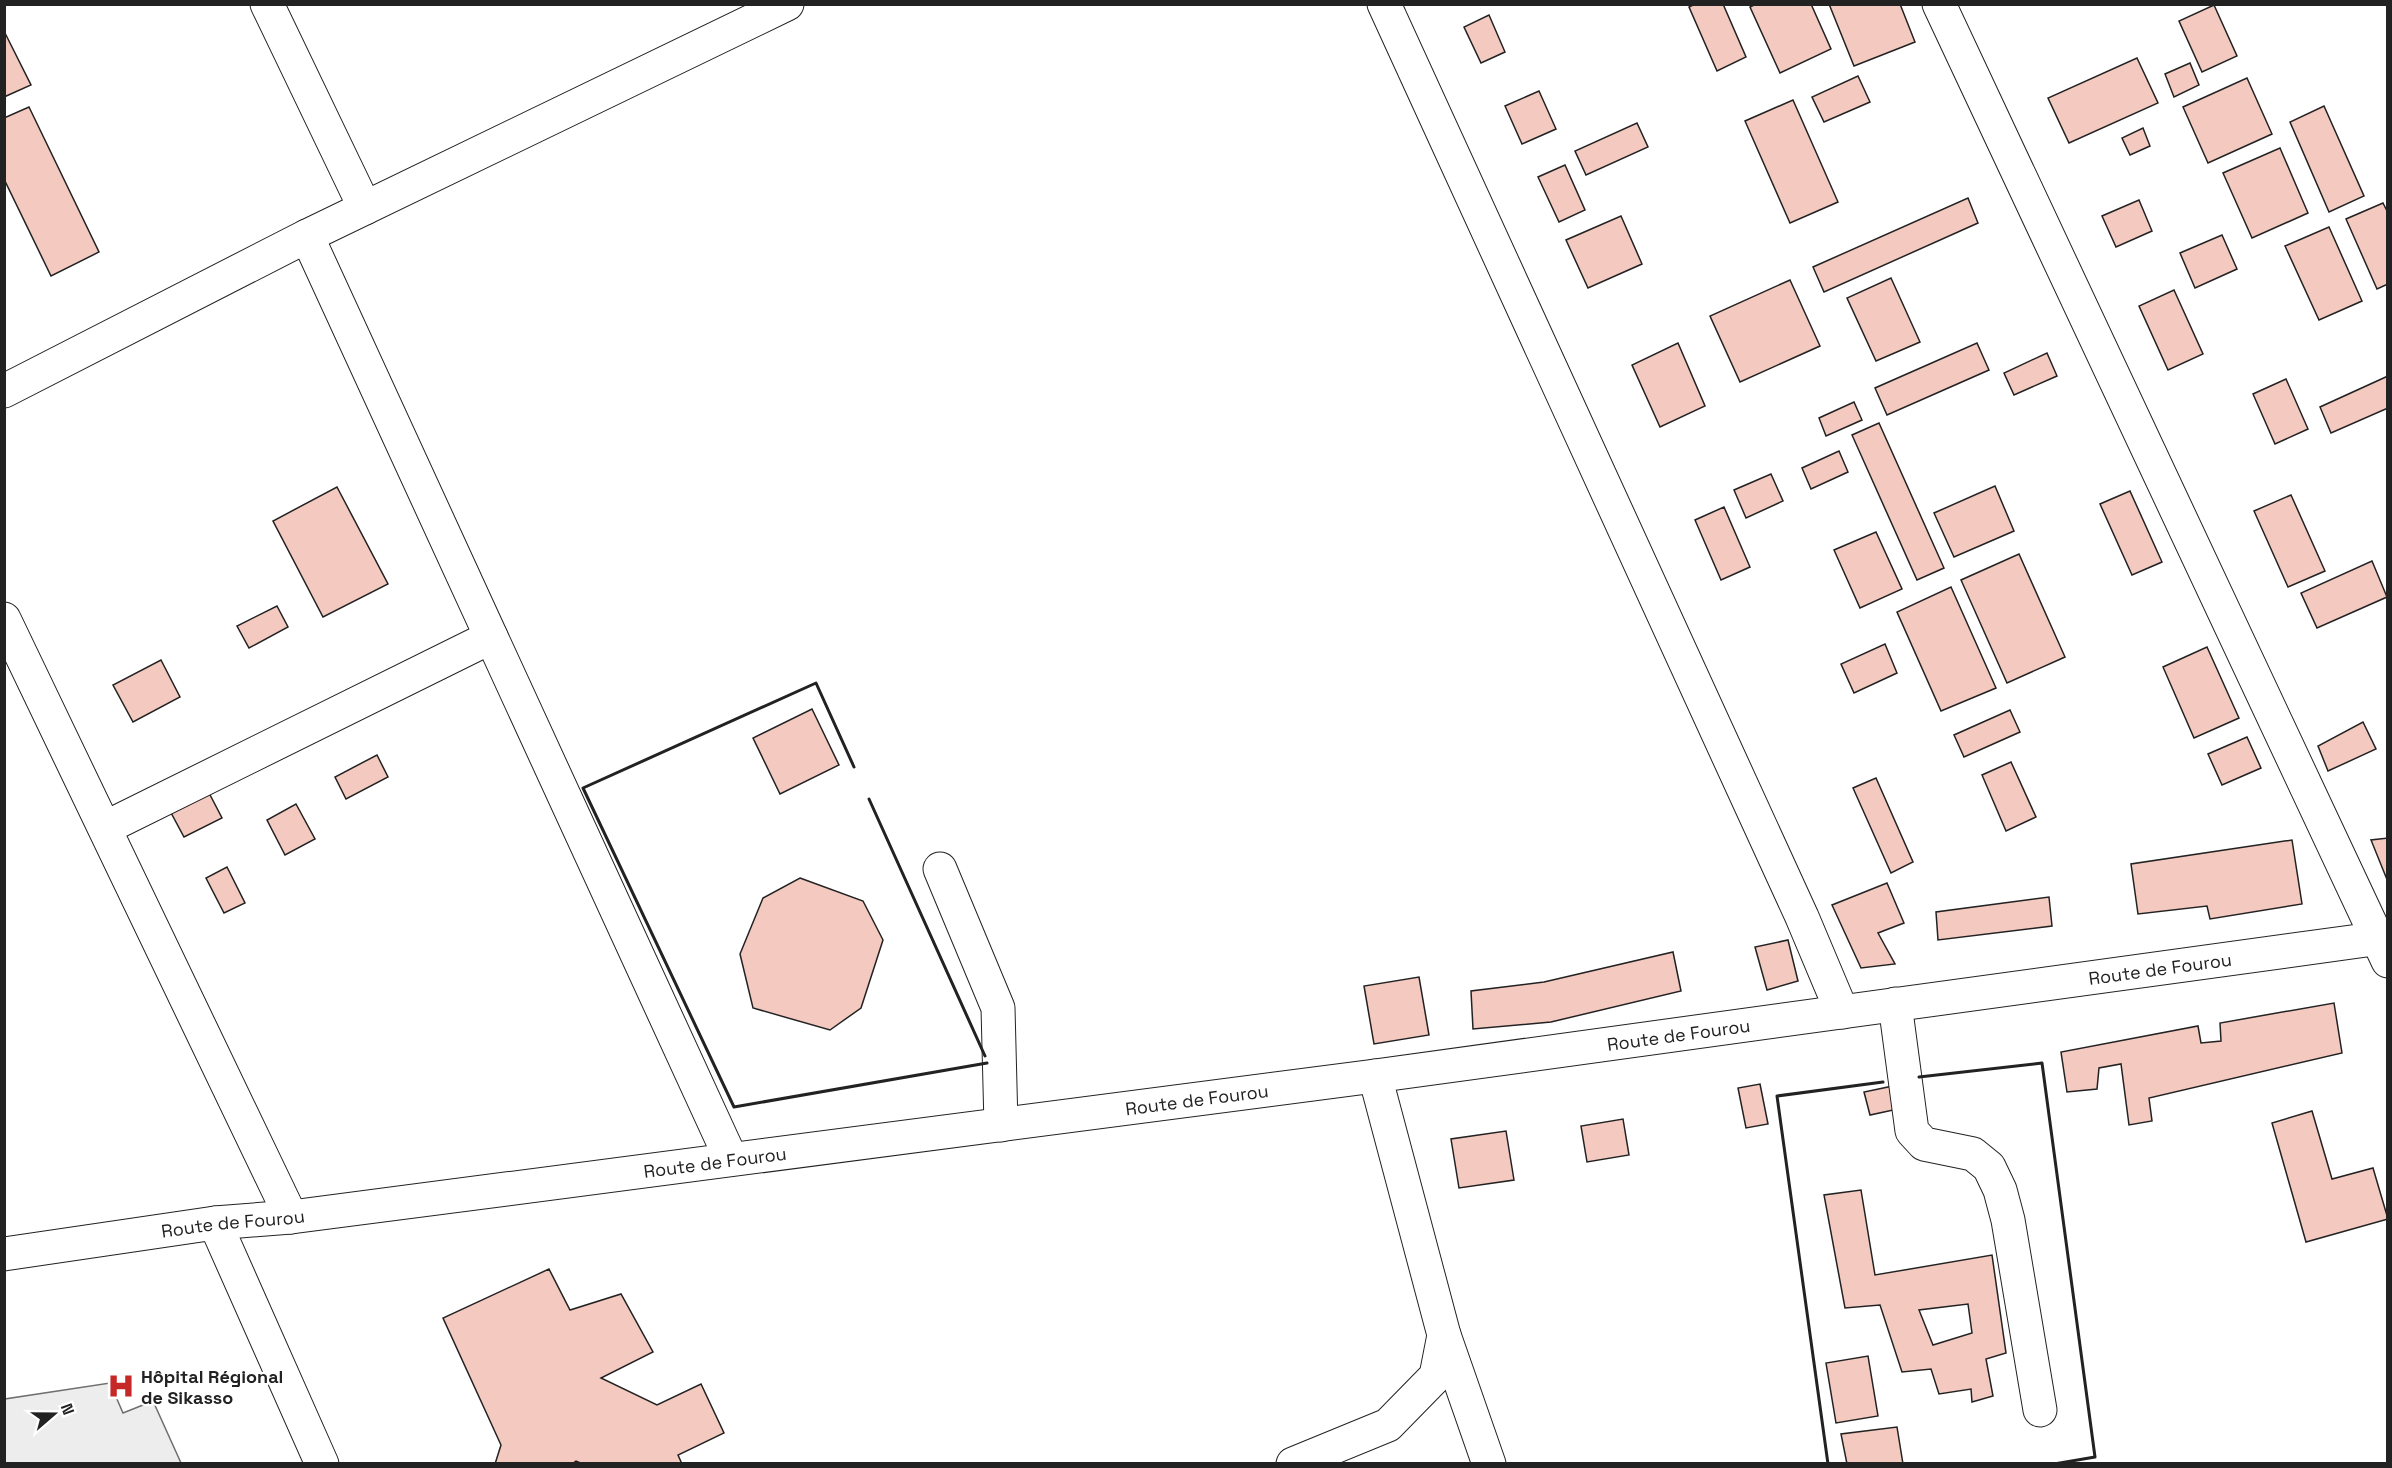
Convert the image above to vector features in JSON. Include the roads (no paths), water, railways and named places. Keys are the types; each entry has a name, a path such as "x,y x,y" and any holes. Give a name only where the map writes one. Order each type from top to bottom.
{"street":[{"path":"267,4 365,208"},
{"path":"4,391 307,236 787,4"},
{"path":"1384,4 1802,917 1842,1012"},
{"path":"1939,4 2384,946"},
{"path":"307,236 731,1159"},
{"path":"4,619 291,1217"},
{"path":"105,828 491,637"},
{"path":"940,869 998,1008 1001,1125"},
{"name":"Route de Fourou","path":"4,1254 215,1223 291,1217 1375,1076 1895,1004 2384,946"},
{"path":"1895,1004 1912,1131 1924,1144 1973,1154 1989,1167 2001,1190 2040,1410"},
{"path":"1375,1076 1444,1335 1489,1464"},
{"path":"215,1223 322,1464"},
{"path":"1304,1461 1388,1425 1436,1377 1444,1335"}],"place":[{"name":"Hôpital Régional de Sikasso","path":"121,1386"}]}
